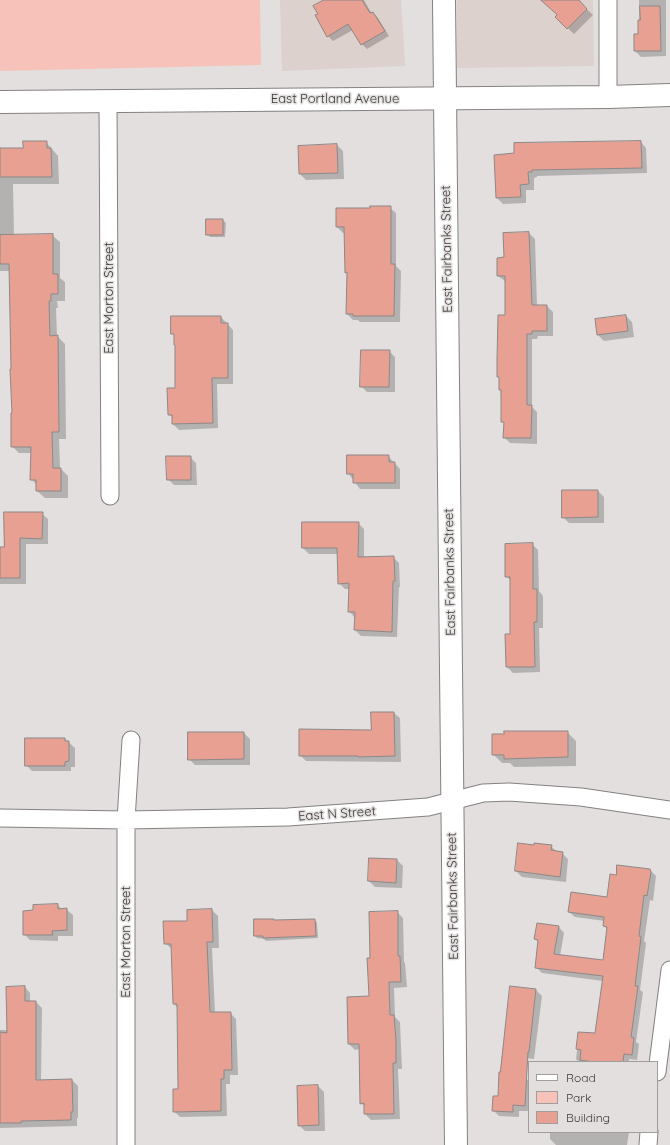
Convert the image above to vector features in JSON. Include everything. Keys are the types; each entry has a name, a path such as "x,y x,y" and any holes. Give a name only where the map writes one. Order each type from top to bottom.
{"street":[{"name":"East Fairbanks Street","path":"444,0 456,1145"},
{"path":"608,0 608,97"},
{"name":"East Portland Avenue","path":"0,102 608,97 670,95"},
{"name":"East Morton Street","path":"108,101 110,496"},
{"name":"East Morton Street","path":"126,1145 126,820 131,740"},
{"name":"East N Street","path":"0,818 126,820 288,817 428,807 483,793 509,792 581,797 670,810"},
{"path":"658,1064 670,970"},
{"path":"648,1145 649,1133"}],"shaded area":[{"path":"280,0 401,0 405,66 282,71"},
{"path":"457,0 593,0 594,66 457,68"}],"green space":[{"path":"0,0 260,0 261,65 0,71"}],"building":[{"path":"324,0 362,0 370,13 373,12 385,31 361,45 348,24 327,37 315,15 318,14 313,6"},
{"path":"541,0 579,0 587,9 567,29 555,17 557,15"},
{"path":"640,6 660,6 661,51 634,51 634,34 638,34"},
{"path":"23,141 47,141 47,148 51,148 52,177 0,177 0,148 23,148"},
{"path":"641,141 642,168 532,170 532,172 528,172 529,184 520,185 521,197 496,198 494,155 514,153 514,143"},
{"path":"337,144 338,173 299,174 298,146"},
{"path":"370,206 391,206 391,264 395,264 394,316 353,316 353,314 346,314 347,272 345,273 344,227 336,227 336,208 370,208"},
{"path":"206,219 223,219 223,235 206,235"},
{"path":"529,232 532,305 547,305 547,331 532,331 532,334 527,334 527,405 532,405 531,438 503,438 504,422 501,422 501,390 499,390 499,377 497,377 497,359 498,315 505,315 505,276 497,276 497,258 504,257 503,233"},
{"path":"53,234 53,274 58,274 58,294 51,294 51,301 49,301 50,336 58,335 59,432 52,432 53,468 61,468 61,491 36,491 36,480 30,480 31,447 11,447 12,413 9,264 0,264 0,235"},
{"path":"626,315 628,331 597,335 595,319"},
{"path":"171,316 221,316 221,323 228,323 228,378 212,378 213,423 172,424 172,415 168,415 167,388 175,388 175,345 174,334 171,334"},
{"path":"361,350 390,350 389,387 360,387"},
{"path":"347,455 389,455 389,462 395,462 395,483 353,483 353,474 347,474"},
{"path":"166,456 191,456 191,480 167,480"},
{"path":"562,490 598,490 598,517 562,518"},
{"path":"4,512 43,512 42,539 20,538 20,578 0,578 0,547 4,547"},
{"path":"302,522 359,522 358,557 394,556 395,581 393,581 392,632 354,630 355,612 348,612 349,583 338,584 337,548 302,548"},
{"path":"533,543 533,589 537,589 537,622 534,622 535,667 506,667 505,634 510,634 510,577 505,577 505,544"},
{"path":"371,712 394,712 395,756 299,756 299,729 371,730"},
{"path":"504,731 568,731 568,757 504,759 504,755 492,755 492,734 504,734"},
{"path":"188,732 244,732 244,759 188,760"},
{"path":"25,738 65,738 65,741 69,741 69,761 65,762 65,766 25,766"},
{"path":"518,843 552,845 551,850 563,852 560,877 515,871"},
{"path":"369,858 397,859 396,883 368,881"},
{"path":"617,865 650,869 651,872 647,896 644,895 639,936 641,937 635,986 638,986 631,1037 634,1038 632,1055 624,1054 623,1061 580,1060 581,1050 576,1049 578,1032 595,1033 603,976 535,968 538,940 534,939 537,923 559,926 554,954 603,960 607,927 603,926 604,917 568,912 571,892 607,897 610,874 616,875"},
{"path":"58,904 58,909 67,908 67,930 52,931 53,935 23,935 23,911 33,910 33,905"},
{"path":"212,909 213,942 207,942 210,1012 231,1012 232,1070 224,1070 224,1079 221,1079 221,1111 173,1112 173,1089 178,1089 177,1004 173,1004 171,944 164,944 163,921 187,921 187,910"},
{"path":"398,911 398,956 400,956 401,982 389,982 390,1015 394,1015 396,1040 396,1063 393,1063 394,1114 364,1114 364,1103 360,1104 359,1044 348,1044 347,997 369,996 367,958 370,958 369,912"},
{"path":"254,919 315,919 316,936 263,938 263,936 254,936"},
{"path":"25,986 25,1001 36,1001 36,1080 72,1079 73,1112 71,1112 71,1120 0,1123 0,1032 7,1033 6,987"},
{"path":"510,986 536,989 528,1052 525,1106 513,1105 513,1112 492,1111 493,1096 498,1096 499,1072"},
{"path":"318,1085 319,1125 298,1126 297,1086"}]}
